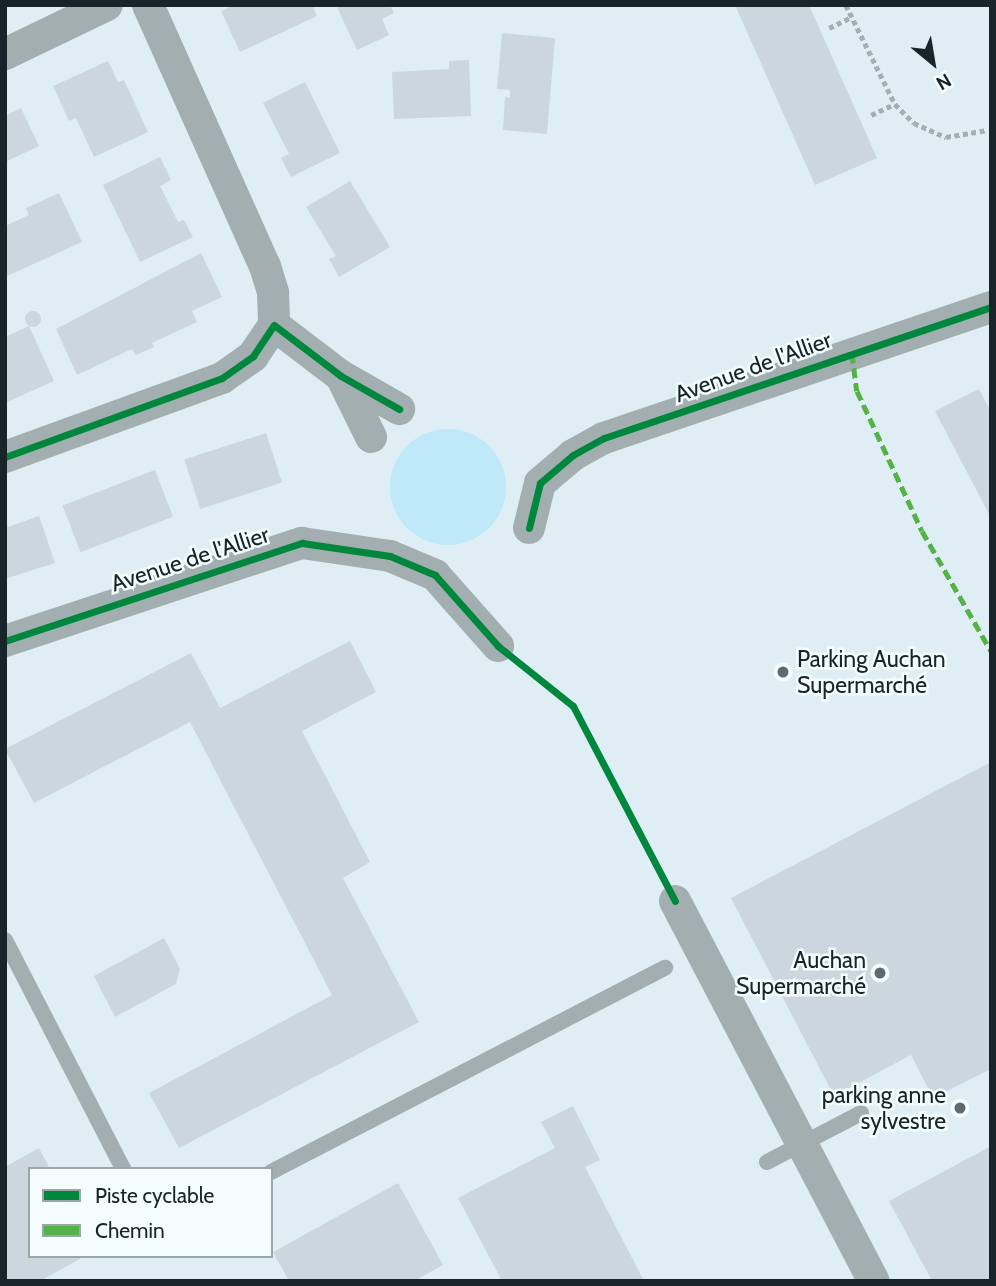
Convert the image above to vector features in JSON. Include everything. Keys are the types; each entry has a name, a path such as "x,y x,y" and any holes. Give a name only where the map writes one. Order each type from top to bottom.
{"street":[{"path":"5,54 107,5"},
{"path":"5,457 222,378 253,356 274,325 273,293 265,266 148,5"},
{"name":"Avenue de l'Allier","path":"529,528 540,483 573,455 604,438 991,307"},
{"name":"Avenue de l'Allier","path":"944,324 991,331"},
{"path":"274,325 341,376 399,409"},
{"path":"341,376 370,437"},
{"name":"Avenue de l'Allier","path":"5,641 302,543 390,556 435,575 498,646"},
{"path":"675,901 874,1281"}],"lane":[{"path":"5,940 122,1167"},
{"path":"273,1171 665,968"},
{"path":"767,1162 861,1113"}],"path":[{"path":"846,5 895,104 914,123 946,137 987,130"},
{"path":"829,28 852,17"},
{"path":"871,115 895,104"}],"shaded area":[{"path":"448,429 470,433 489,446 502,465 506,487 502,509 489,528 470,541 448,545 426,541 407,528 394,509 390,487 394,465 407,446 426,433"}],"building":[{"path":"234,5 312,5 317,16 240,52 221,11"},
{"path":"336,5 390,5 394,13 382,19 389,35 357,50"},
{"path":"735,5 809,5 877,158 815,185"},
{"path":"502,33 555,38 547,134 503,130 505,97 510,98 510,90 497,89"},
{"path":"469,60 471,116 394,119 392,72 449,69 449,61"},
{"path":"108,61 118,82 124,80 148,132 94,157 76,118 69,121 53,86"},
{"path":"305,82 340,153 291,177 281,158 289,154 263,103"},
{"path":"21,108 39,146 5,162 5,116"},
{"path":"160,157 171,180 160,186 178,222 184,220 193,237 140,262 103,185"},
{"path":"350,181 390,247 339,277 329,259 336,256 306,207"},
{"path":"59,193 82,242 5,277 5,226 29,215 26,208"},
{"path":"201,253 222,297 192,311 197,322 152,343 154,347 136,355 132,349 77,375 56,329"},
{"path":"30,311 36,311 41,319 39,325 30,327 25,322 25,316"},
{"path":"29,326 54,381 5,403 5,337"},
{"path":"979,389 991,412 991,518 935,411"},
{"path":"266,433 282,482 200,509 184,460"},
{"path":"155,470 173,517 80,552 63,505"},
{"path":"39,516 55,563 5,579 5,528"},
{"path":"350,641 376,692 302,731 370,862 343,878 419,1022 179,1148 149,1093 332,995 190,722 34,803 5,749 191,653 220,708"},
{"name":"Auchan Supermarché","path":"989,763 991,1069 933,1098 911,1055 834,1096 731,898"},
{"path":"164,938 180,969 176,984 115,1017 94,976"},
{"path":"573,1106 600,1160 585,1167 644,1281 502,1281 458,1198 555,1148 541,1122"},
{"path":"991,1146 991,1281 932,1281 889,1201"},
{"path":"39,1148 49,1167 28,1167 28,1258 81,1258 40,1281 5,1281 5,1167"},
{"path":"398,1183 443,1265 414,1281 289,1281 273,1252"}],"marked path":[{"path":"852,353 857,391 922,531 991,651"}],"cycle path":[{"path":"529,528 540,483 573,455 604,438 991,307"},
{"path":"5,457 222,378 253,356 274,325 341,376 399,409"},
{"path":"5,641 302,543 390,556 435,575 498,646 573,706 675,901"}],"place":[{"name":"Parking Auchan Supermarché","path":"783,672"},
{"name":"Auchan Supermarché","path":"880,973"},
{"name":"parking anne sylvestre","path":"960,1108"}]}
